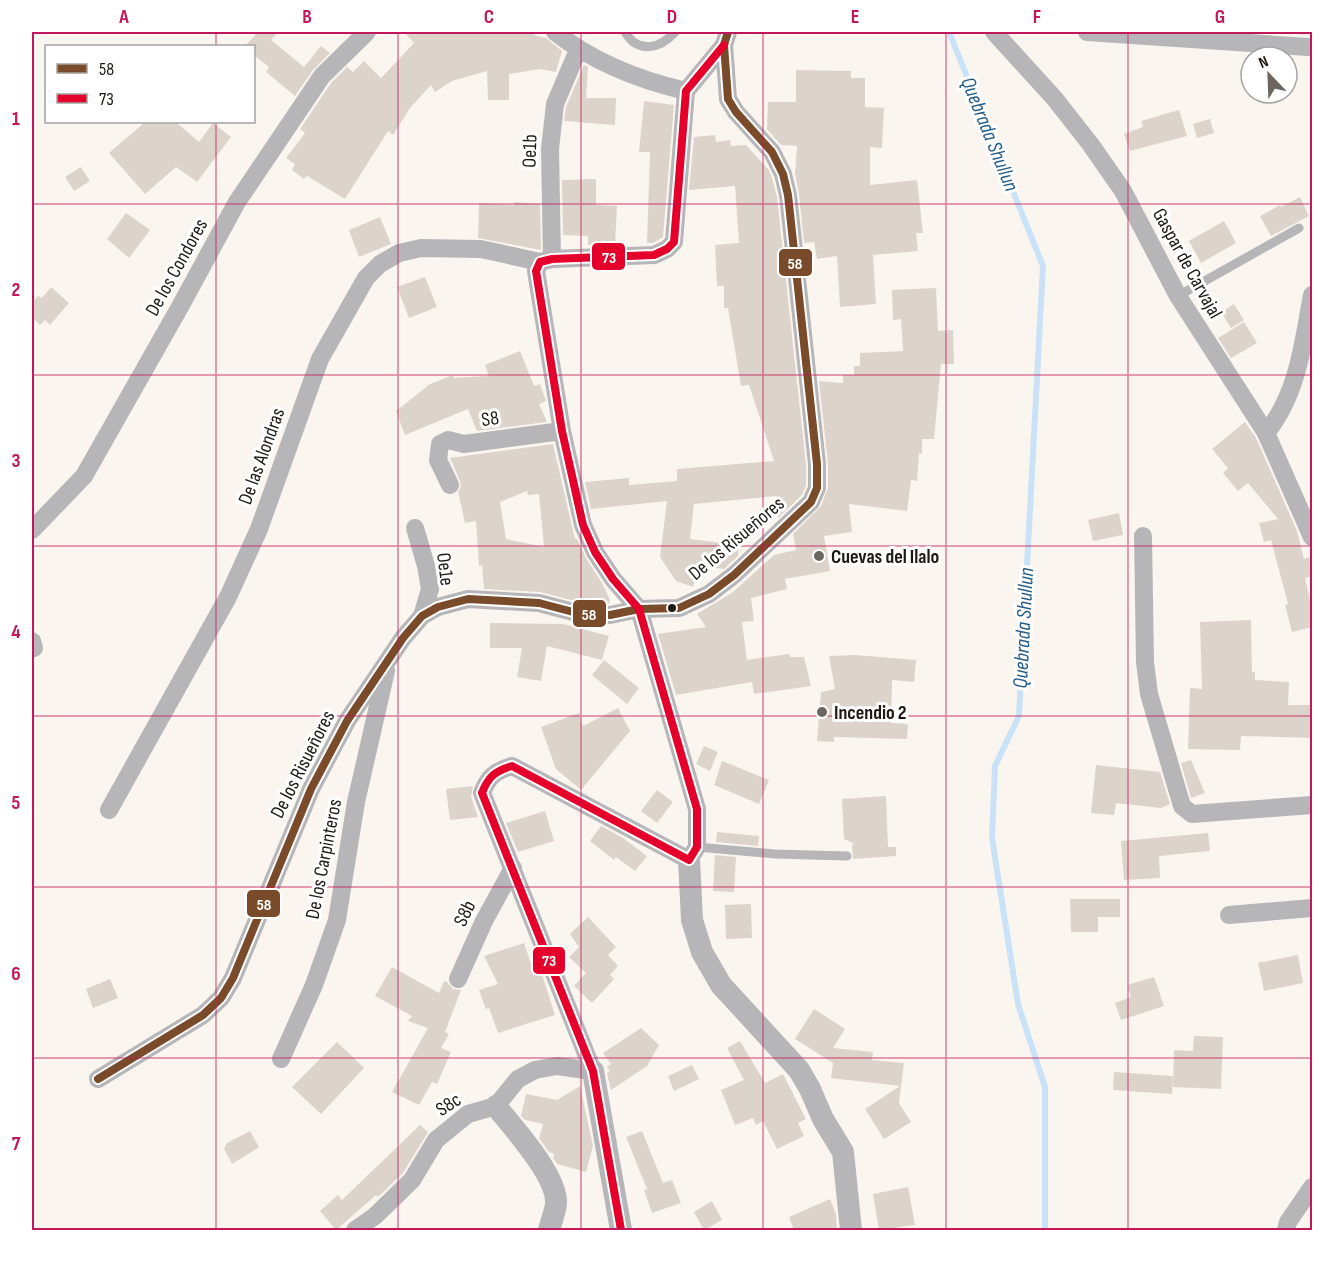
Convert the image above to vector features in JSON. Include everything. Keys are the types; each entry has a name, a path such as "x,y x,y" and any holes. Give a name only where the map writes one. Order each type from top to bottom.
{"street":[{"name":"De los Condores","path":"32,530 84,476 237,202 322,76 367,32"},
{"path":"555,32 578,50 607,64 660,85 686,91 726,38"},
{"name":"Gaspar de Carvajal","path":"994,32 1055,99 1123,191 1178,296 1266,433 1312,537"},
{"path":"1087,32 1311,45"},
{"name":"De los Risueñores","path":"98,1079 203,1015 221,998 233,978 311,789 347,721 388,660 422,616 438,607 468,599 539,603 577,613 610,615 639,609 679,608 709,594 734,575 811,502 817,488 817,464 788,195 783,174 772,152 736,112 728,99 726,38"},
{"name":"Oe1b","path":"578,50 555,104 550,149 546,260 536,272 562,431 583,525 595,552 613,579 639,609"},
{"name":"De las Alondras","path":"109,810 228,597 259,529 320,359 366,278 380,264 399,254 422,248 482,249 546,260 654,255 668,249 674,242 686,91"},
{"path":"1266,433 1279,418 1287,402 1308,348 1312,295"},
{"name":"S8","path":"450,485 438,460 440,444 448,440 464,444 562,431"},
{"name":"Oe1e","path":"416,528 430,589 422,616"},
{"path":"1143,536 1145,662 1148,683 1182,806 1192,814 1312,805"},
{"path":"639,609 697,809 693,853 692,920 702,952 721,985 799,1070 810,1089 823,1119 843,1152 851,1230"},
{"name":"De los Carpinteros","path":"282,1059 314,985 337,920 356,802 388,660"},
{"path":"621,1230 593,1071 482,793 487,780 497,771 512,766 693,853"},
{"name":"S8b","path":"458,979 484,921 513,868"},
{"path":"1229,915 1312,908"},
{"path":"549,1230 556,1203 553,1184 542,1165 496,1106 518,1079 535,1070 557,1066 593,1071"},
{"name":"S8c","path":"355,1230 375,1215 412,1180 436,1140 468,1114 496,1106"},
{"path":"1286,1230 1288,1222 1312,1187"}],"lane":[{"path":"625,32 630,39 644,46 658,46 667,41 675,32"},
{"path":"1178,296 1299,228"},
{"path":"693,853 847,856"}],"building":[{"path":"258,32 278,32 271,40 304,67 321,46 330,53 313,70 295,96 266,72 269,67 255,56 255,45 246,45"},
{"path":"404,32 529,32 546,38 562,51 556,72 540,69 509,74 509,100 488,100 487,71 452,81 435,92 431,85 410,108 393,135 388,131 345,199 307,176 304,179 292,170 295,164 286,158 305,133 300,129 331,83 347,67 353,72 364,61 381,78 414,43"},
{"path":"584,65 588,67 586,98 616,98 615,125 564,121 566,107"},
{"path":"796,70 851,71 851,78 865,78 865,107 884,108 882,148 870,147 870,185 917,180 923,233 916,233 918,251 873,255 876,304 840,307 837,256 817,259 814,242 804,243 795,174 797,146 781,145 767,129 768,102 796,102"},
{"path":"644,101 674,105 663,237 653,243 647,243 650,152 639,152"},
{"path":"1179,110 1187,136 1130,151 1124,134 1143,127 1141,121"},
{"path":"1210,119 1214,133 1197,138 1193,124"},
{"path":"144,123 177,123 199,142 213,123 231,137 197,182 176,167 145,194 109,153"},
{"path":"715,135 716,142 730,140 731,146 746,145 769,170 777,197 806,465 806,486 802,495 778,518 776,496 694,504 690,539 739,545 738,556 724,569 700,566 693,587 676,581 660,557 667,501 591,509 585,482 629,478 629,485 677,481 677,469 774,461 749,385 741,386 728,308 724,308 724,286 717,286 715,245 739,243 735,186 689,190 694,137"},
{"path":"81,167 90,181 74,191 65,177"},
{"path":"596,179 596,205 617,206 615,245 588,245 588,236 563,235 562,180"},
{"path":"1300,197 1309,216 1271,236 1260,216"},
{"path":"514,202 540,204 541,250 478,238 479,203 514,205"},
{"path":"126,213 150,230 129,258 107,239"},
{"path":"380,217 391,244 359,257 349,230"},
{"path":"1224,221 1236,243 1201,263 1189,241"},
{"path":"425,277 437,307 409,318 397,287"},
{"path":"51,287 69,303 50,325 45,320 40,325 32,317 32,303 38,296 42,298"},
{"path":"936,288 938,331 953,330 954,364 941,364 934,439 922,439 917,481 911,480 907,511 849,504 852,532 824,536 830,571 785,579 787,589 751,598 754,621 742,622 747,660 789,654 790,657 804,657 811,686 754,694 752,682 676,695 658,634 706,627 697,614 733,592 774,555 796,550 793,534 821,506 828,488 828,464 819,381 843,383 843,375 854,375 854,366 860,366 860,353 903,351 901,319 893,320 892,290"},
{"path":"1234,304 1244,320 1231,328 1221,312"},
{"path":"1244,322 1257,343 1231,358 1218,338"},
{"path":"520,351 534,386 540,384 546,401 539,404 547,422 477,431 468,409 405,435 396,411 430,384 453,375 454,378 489,376 485,365"},
{"path":"1245,422 1256,438 1297,531 1304,559 1309,557 1312,576 1305,578 1312,610 1312,627 1292,632 1285,605 1288,604 1271,540 1264,542 1259,523 1278,519 1248,483 1238,491 1223,473 1228,468 1212,449"},
{"path":"553,444 575,539 602,583 610,600 609,604 579,602 540,592 484,589 482,565 479,566 476,521 465,523 458,492 461,486 460,481 450,458","holes":["527,491 528,495 539,494 544,547 506,539 500,502"]},
{"path":"1119,513 1123,535 1093,541 1088,520"},
{"path":"1251,620 1252,672 1255,672 1255,680 1289,682 1288,705 1312,705 1312,738 1241,736 1240,750 1188,749 1190,688 1202,689 1200,622"},
{"path":"490,623 563,624 609,636 602,660 547,646 541,681 517,677 522,648 490,648"},
{"path":"855,655 916,660 914,682 892,680 891,723 908,724 907,739 834,737 834,742 817,741 821,692 835,689 829,656"},
{"path":"604,660 639,688 627,704 592,675"},
{"path":"618,708 630,731 581,790 556,769 541,727 579,713 583,726"},
{"path":"704,746 718,752 710,771 696,764"},
{"path":"1191,760 1205,793 1191,798 1181,763"},
{"path":"722,761 769,780 759,804 714,785"},
{"path":"1096,765 1160,772 1170,804 1161,808 1116,803 1114,815 1091,813"},
{"path":"473,786 471,796 478,817 450,820 446,789"},
{"path":"657,790 673,802 657,823 641,811"},
{"path":"886,796 888,847 896,847 896,856 853,859 852,844 855,844 844,839 842,799"},
{"path":"545,811 554,841 518,852 506,823"},
{"path":"601,826 623,838 647,856 635,871 616,857 614,860 590,841"},
{"path":"717,832 759,836 758,846 716,842"},
{"path":"1208,833 1210,851 1159,856 1160,878 1124,880 1121,841"},
{"path":"715,855 736,857 734,892 713,891"},
{"path":"1070,899 1120,899 1120,917 1098,917 1098,932 1071,932"},
{"path":"751,904 752,938 726,939 725,905"},
{"path":"588,917 616,947 608,955 618,966 610,975 614,979 592,1003 574,986 586,973 569,957 579,947 570,934"},
{"path":"524,943 534,973 541,971 555,1015 498,1033 489,1008 486,1009 479,990 498,984 484,956"},
{"path":"1298,955 1303,983 1264,991 1258,963"},
{"path":"392,967 439,993 444,981 453,989 461,990 445,1032 449,1034 441,1048 451,1052 437,1084 432,1082 419,1105 392,1092 428,1028 408,1021 412,1016 375,996"},
{"path":"1154,977 1164,1006 1121,1020 1115,1003 1131,997 1127,985"},
{"path":"110,979 118,998 93,1008 86,989"},
{"path":"814,1009 845,1029 833,1048 873,1052 872,1060 904,1063 899,1103 911,1122 884,1139 865,1109 900,1086 831,1078 833,1063 795,1039"},
{"path":"641,1028 659,1045 647,1066 611,1090 607,1073 610,1071 607,1067 611,1064 603,1053"},
{"path":"1194,1036 1223,1037 1221,1089 1173,1087 1174,1050 1193,1051"},
{"path":"740,1041 765,1083 783,1074 806,1119 798,1123 804,1136 777,1149 763,1121 756,1125 753,1118 735,1125 721,1090 744,1080 727,1048"},
{"path":"337,1042 364,1068 321,1114 292,1087"},
{"path":"692,1065 699,1079 674,1091 668,1076"},
{"path":"1114,1072 1173,1076 1172,1094 1113,1090"},
{"path":"580,1086 593,1146 586,1172 557,1164 553,1158 554,1154 549,1152 539,1138 543,1124 525,1120 521,1116 526,1094 557,1100"},
{"path":"420,1125 428,1132 403,1173 378,1197 376,1195 336,1230 320,1211 338,1195 342,1200"},
{"path":"250,1131 259,1147 232,1164 224,1149 227,1143"},
{"path":"642,1131 663,1183 672,1180 681,1203 652,1213 644,1190 647,1189 626,1137"},
{"path":"908,1187 915,1225 879,1230 873,1194"},
{"path":"830,1199 836,1214 837,1230 794,1230 789,1217"},
{"path":"712,1201 722,1220 704,1230 694,1212"}],"waterway":[{"name":"Quebrada Shullun","path":"949,32 1043,266 1019,716 995,766 992,838 1018,1004 1045,1087 1045,1230"}],"transit line":[{"name":"58","path":"98,1079 203,1015 221,998 233,978 311,789 347,721 403,638 422,616 438,607 468,599 539,603 577,613 610,615 639,609 679,608 709,594 734,575 811,502 817,488 817,464 788,195 783,174 772,152 736,112 728,99 724,45 728,32"},
{"name":"73","path":"621,1230 593,1071 482,793 493,775 512,766 689,860 697,847 697,809 639,609 613,579 595,552 583,525 562,431 536,271 540,262 552,259 654,255 667,249 674,242 686,91 724,45"}],"place":[{"name":"Cuevas del Ilalo","path":"819,556"},
{"name":"Incendio 2","path":"822,712"}]}
